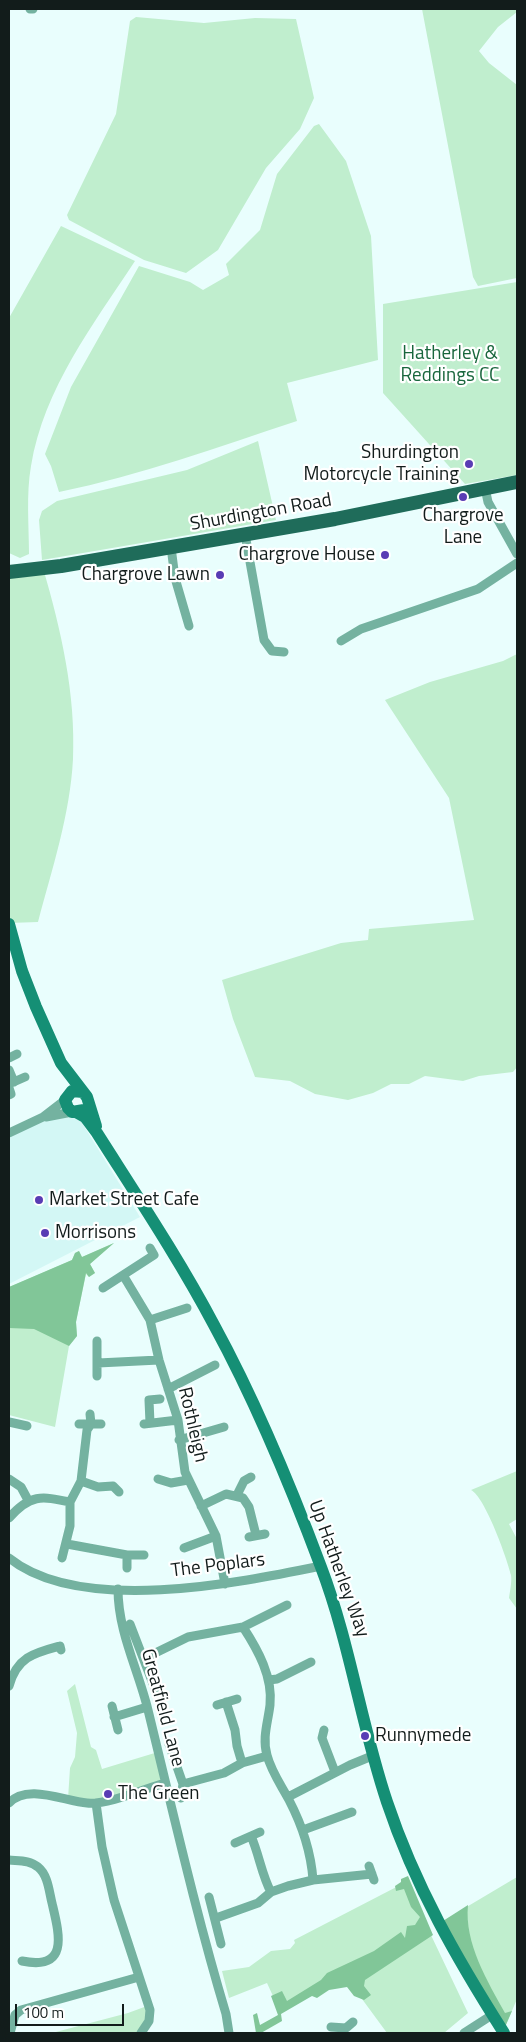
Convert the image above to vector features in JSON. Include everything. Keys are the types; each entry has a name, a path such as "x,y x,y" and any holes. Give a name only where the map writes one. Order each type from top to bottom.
{"main road":[{"name":"Shurdington Road","path":"9,572 336,519 517,482"}],"street":[{"path":"485,488 488,502 517,554"},
{"path":"245,534 264,640 272,651 284,652"},
{"path":"171,547 175,578 189,626"},
{"path":"341,641 361,629 478,589 517,563"},
{"name":"Up Hatherley Way","path":"9,924 22,972 61,1063 85,1096 98,1133"},
{"name":"Up Hatherley Way","path":"61,1063 66,1098"},
{"path":"9,1070 11,1084 11,1094 9,1095"},
{"path":"11,1084 25,1077"},
{"path":"9,1133 42,1117 74,1090 85,1096 84,1110 42,1117"},
{"path":"66,1098 68,1108 74,1112"},
{"name":"Up Hatherley Way","path":"74,1112 85,1117 98,1133 199,1299 241,1376 266,1430 321,1566 344,1636 372,1756 401,1842 419,1884 454,1952 504,2033"},
{"path":"103,1288 154,1255 150,1248"},
{"name":"Rothleigh","path":"123,1275 150,1320 158,1360 178,1420 188,1480 216,1536 225,1584"},
{"path":"150,1320 187,1308"},
{"path":"97,1341 97,1376"},
{"path":"98,1363 158,1360"},
{"path":"168,1390 215,1365"},
{"path":"160,1399 149,1400 147,1424 178,1420"},
{"path":"9,1422 27,1426"},
{"path":"62,1558 67,1544 70,1502 81,1480 92,1423"},
{"path":"180,1440 218,1426"},
{"path":"237,1495 244,1481 252,1477"},
{"path":"9,1479 21,1487 28,1500"},
{"path":"81,1480 98,1487 116,1486"},
{"path":"158,1480 170,1483 188,1480"},
{"path":"201,1506 222,1494 237,1495 246,1500 257,1535"},
{"path":"9,1518 28,1500 53,1498 70,1502"},
{"path":"184,1548 216,1536"},
{"path":"67,1544 127,1555 144,1555"},
{"path":"127,1555 127,1568"},
{"path":"10,1562 64,1583 118,1589"},
{"name":"The Poplars","path":"118,1589 156,1589 225,1584 321,1566"},
{"name":"Greatfield Lane","path":"118,1589 121,1625 147,1707 188,1878 226,2014 229,2033"},
{"path":"145,1658 188,1637 243,1626 283,1605"},
{"path":"130,1624 145,1658 155,1689"},
{"path":"243,1626 257,1651 269,1680 270,1704 265,1735 267,1756 303,1830 310,1855 313,1880"},
{"path":"9,1686 16,1669 28,1656 60,1646 61,1650"},
{"path":"269,1680 277,1679 312,1662"},
{"path":"216,1705 237,1699"},
{"path":"226,1702 235,1730 236,1746 242,1763"},
{"path":"112,1706 118,1730"},
{"path":"114,1716 147,1707"},
{"path":"320,1736 335,1772"},
{"path":"169,1744 183,1784 182,1798"},
{"path":"183,1784 224,1773 242,1763 267,1756"},
{"path":"288,1797 335,1772 372,1756"},
{"path":"10,1797 38,1795 96,1803 165,1783"},
{"path":"96,1803 111,1891 150,2010 149,2021 141,2033"},
{"path":"303,1830 352,1812"},
{"path":"235,1843 260,1832"},
{"path":"251,1836 261,1859 264,1878 271,1892"},
{"path":"9,1860 30,1862 44,1873 60,1936 58,1947 48,1960 36,1964 22,1961"},
{"path":"216,1918 258,1903 271,1892 313,1880 372,1873"},
{"path":"209,1897 216,1918 221,1944"},
{"path":"10,2033 15,2015 21,2010 139,1977"},
{"path":"464,2033 492,2015"},
{"path":"331,2027 347,2031 353,2022"}],"shaded area":[{"path":"71,1105 140,1217 9,1284 9,1136"}],"green space":[{"path":"422,9 517,9 517,12 498,27 479,51 489,63 517,85 517,278 478,286 473,277"},
{"path":"136,17 204,23 255,18 296,19 314,98 300,129 266,168 218,250 186,273 144,260 69,220 67,215 116,114 130,21"},
{"path":"319,124 346,161 371,236 378,360 287,383 297,421 150,469 59,492 45,454 71,387 139,266 190,282 203,290 229,275 226,264 260,230 277,174 314,126"},
{"path":"61,226 135,261 72,358 47,410 37,437 29,477 29,554 20,558 9,553 9,318"},
{"name":"Hatherley & Reddings CC","path":"517,282 517,475 465,484 383,393 383,304"},
{"path":"258,441 276,520 42,560 39,520 42,511 57,501 187,470"},
{"path":"43,568 56,615 70,686 73,735 71,780 60,842 38,922 9,923 9,572"},
{"path":"517,654 517,1067 513,1072 479,1076 463,1081 425,1076 409,1084 391,1084 373,1093 348,1100 315,1094 290,1081 255,1077 233,1019 222,980 341,943 368,940 369,929 474,920 449,798 385,700 430,682 503,661"},
{"path":"114,1243 90,1264 95,1273 89,1277 86,1274 76,1322 77,1336 69,1346 55,1427 9,1415 9,1287 72,1260 75,1253 79,1251 82,1257"},
{"path":"114,1243 90,1264 95,1273 89,1277 86,1273 76,1322 77,1336 69,1346 34,1329 9,1328 9,1287 72,1260 75,1253 79,1251 82,1257"},
{"path":"517,1471 517,1519 509,1524 517,1539 517,1609 509,1598 511,1575 500,1542 483,1504 471,1490"},
{"path":"75,1684 91,1747 96,1750 102,1769 158,1752 165,1783 110,1799 68,1799 70,1768 75,1757 77,1733 67,1691"},
{"path":"408,1876 433,1935 365,1980 364,1986 371,1995 364,2000 354,1996 347,1987 329,1990 317,1998 312,1996 281,2014 282,2021 261,2033 256,2033 253,2015 257,2013 260,2025 278,2015 271,1996 282,1991 287,2001 321,1980 327,1973 374,1951 401,1932 405,1938 407,1926 415,1925 420,1917 411,1907 404,1889 396,1891 395,1886 401,1882 401,1879"},
{"path":"517,1877 517,1999 505,2027 443,1921"},
{"path":"408,1881 429,1927 278,2007 267,1983 229,1998 222,1971 249,1967 271,1951 290,1949 295,1943 294,1940"},
{"path":"468,1905 468,1919 473,1948 491,1988 505,2013 512,2011 505,2027 443,1921"},
{"path":"430,1933 468,2013 444,2033 387,2033 351,1984"},
{"path":"147,2006 149,2021 141,2033 52,2033 128,2013"}],"place":[{"name":"Shurdington Motorcycle Training","path":"469,464"},
{"name":"Chargrove Lane","path":"463,497"},
{"name":"Chargrove House","path":"385,555"},
{"name":"Chargrove Lawn","path":"220,575"},
{"name":"Market Street Cafe","path":"39,1200"},
{"name":"Morrisons","path":"45,1233"},
{"name":"Runnymede","path":"365,1736"},
{"name":"The Green","path":"108,1794"}]}
